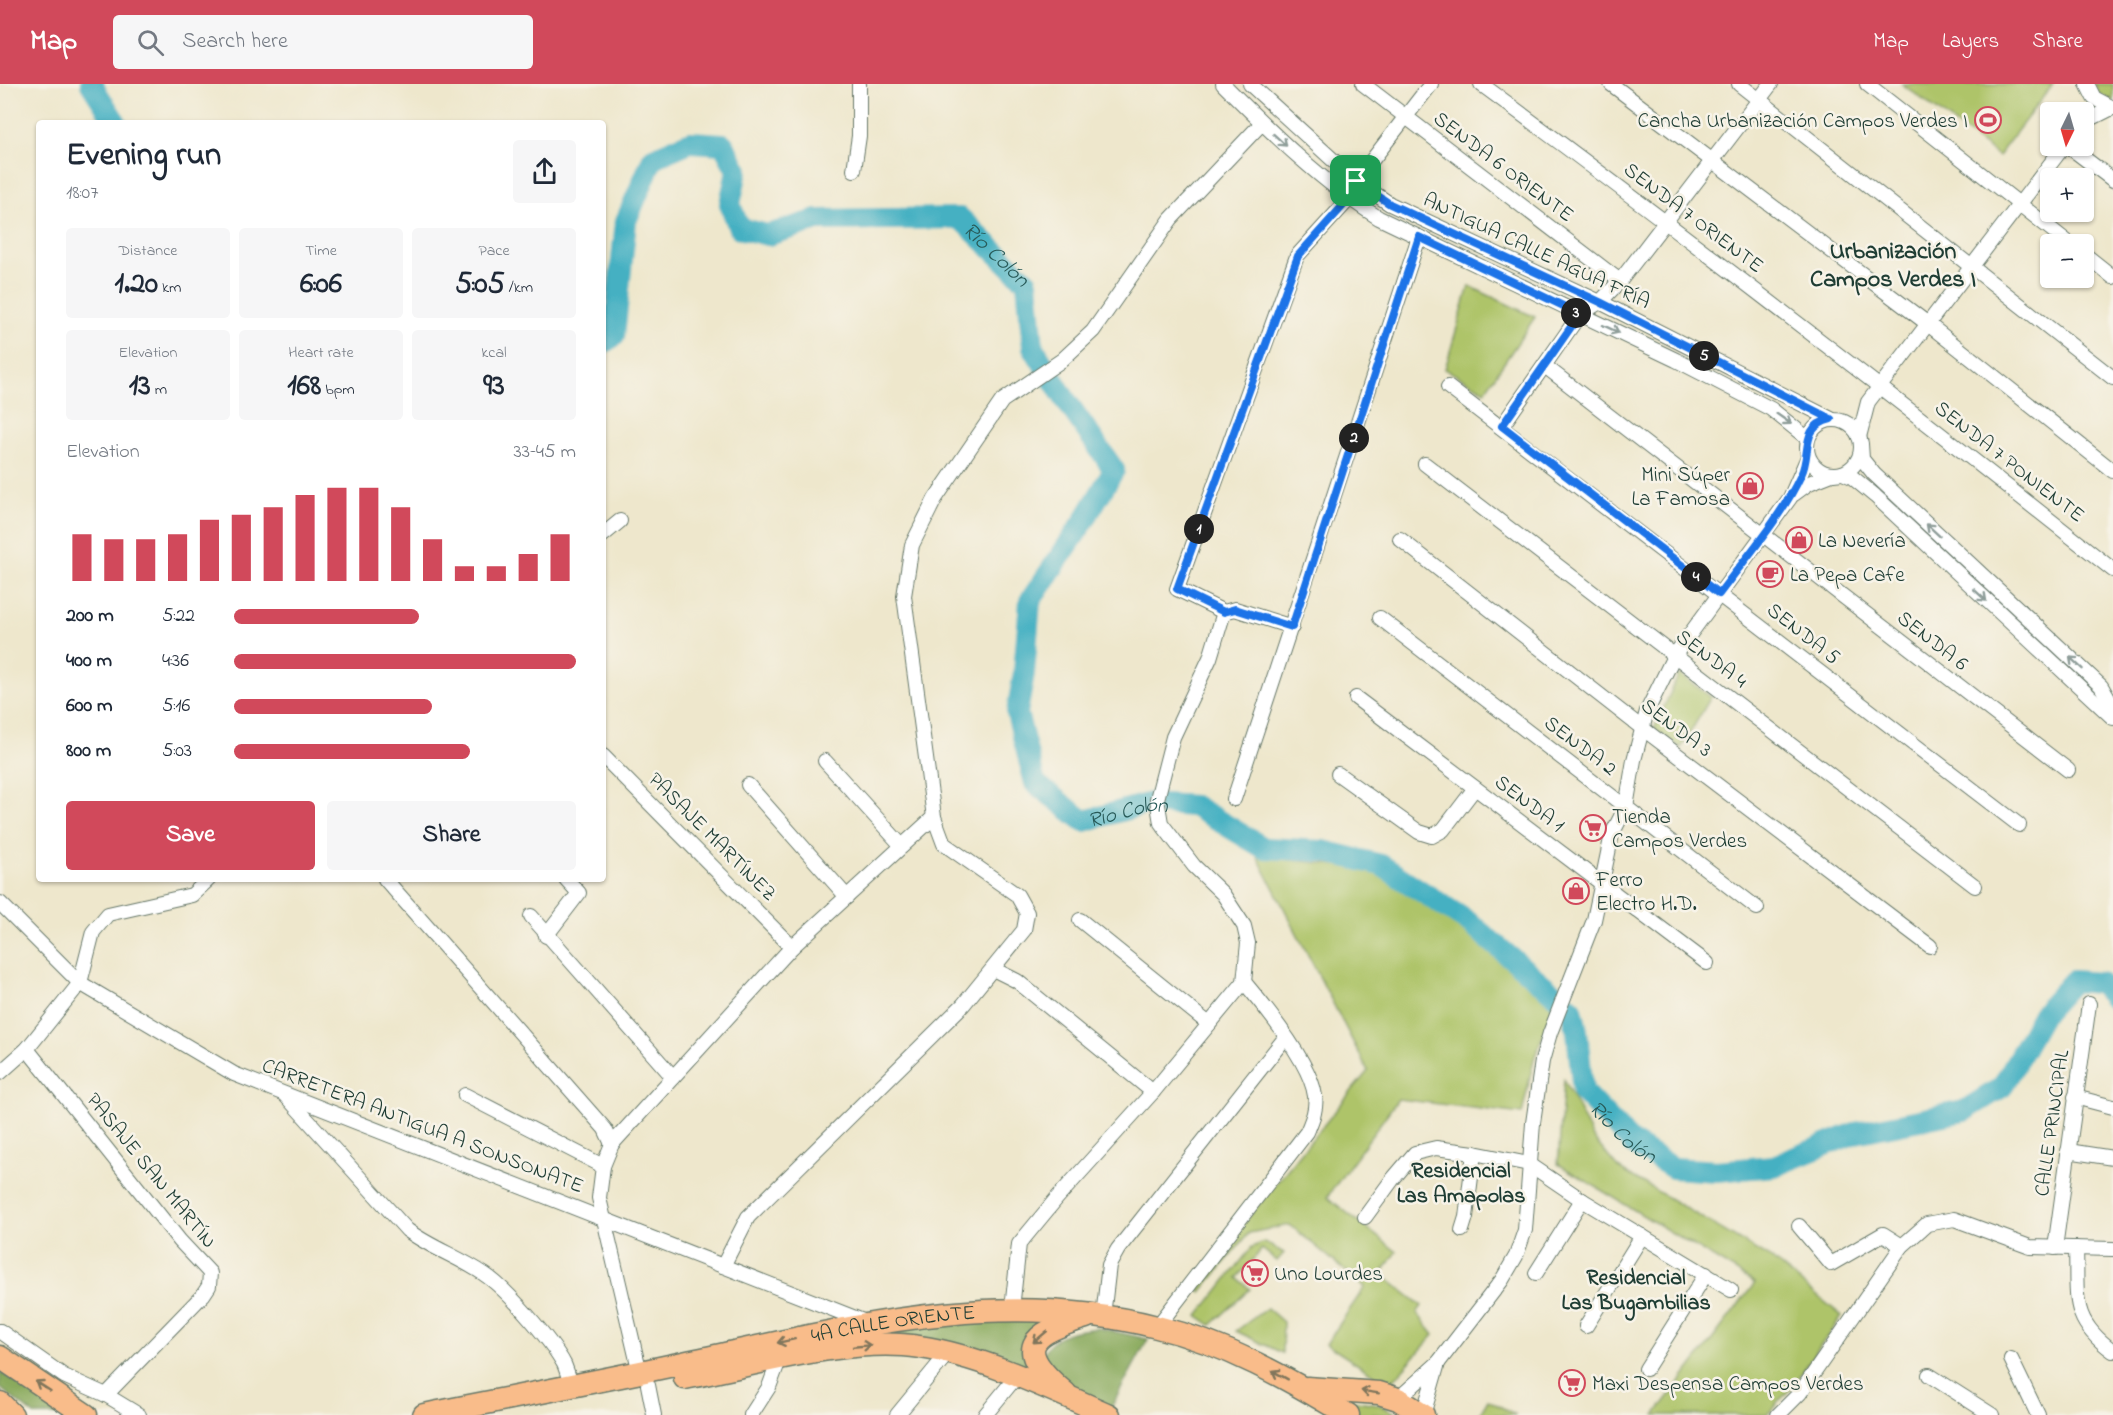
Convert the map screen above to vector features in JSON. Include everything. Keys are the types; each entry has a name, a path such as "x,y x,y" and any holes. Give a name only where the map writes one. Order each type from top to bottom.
{"highway":[{"name":"4A CALLE ORIENTE","path":"495,1415 868,1323 940,1314 1012,1309 1098,1316 1157,1327 1239,1355 1303,1388 1348,1415"},
{"path":"1089,1409 1042,1368 1034,1353 1033,1343 1045,1332 1098,1316"},
{"name":"4A CALLE ORIENTE","path":"424,1415 572,1386 644,1379 779,1360 840,1348 872,1346 919,1347 948,1353 1016,1377 1089,1409"},
{"path":"0,1357 86,1415"},
{"path":"1303,1388 1359,1390 1398,1399 1423,1415"},
{"path":"0,1403 12,1415"}],"street":[{"path":"855,170 859,136 860,84"},
{"name":"ANTIGUA CALLE AGUA FRÍA","path":"1223,84 1262,123 1349,199 1379,218 1771,409 1807,438"},
{"name":"ANTIGUA CALLE AGUA FRÍA","path":"1250,84 1356,181 1390,204 1600,302 1834,419"},
{"name":"SENDA 6 ORIENTE","path":"1363,84 1620,281"},
{"path":"1292,627 1235,609 1224,612 1177,589 1298,256 1349,199 1356,181 1431,84"},
{"name":"SENDA 7 ORIENTE","path":"1481,84 1667,222 1881,386"},
{"path":"1611,84 1928,324 2113,471"},
{"path":"1739,84 1970,268 2113,378"},
{"path":"1502,426 1546,367 1580,314 1600,302 1620,281 1771,84"},
{"path":"1867,84 2057,234"},
{"path":"2089,88 2099,103 2112,108"},
{"path":"2094,117 2112,108"},
{"path":"723,1266 748,1217 963,1005 1024,930 1027,913 1017,895 944,844 934,817 904,596 912,545 935,499 1002,401 1062,360 1093,332 1171,219 1262,123"},
{"path":"1398,1399 1438,1363 1502,1280 1516,1256 1525,1230 1530,1195 1529,1164 1542,1061 1550,1033 1594,920 1612,834 1626,807 1642,728 1661,678 1674,656 1790,498 1808,457 1807,438 1816,425 1868,402 2018,204 2058,156"},
{"path":"2080,156 2113,180"},
{"path":"1234,799 1419,237"},
{"path":"2094,262 2113,277"},
{"name":"SENDA 6","path":"1546,367 2068,770"},
{"name":"SENDA 7 PONIENTE","path":"1881,386 2113,570"},
{"name":"SENDA 5","path":"1448,387 1502,426 2019,825"},
{"path":"1790,498 1809,483 1837,473 1859,458 1860,440 1868,402"},
{"path":"1834,419 1850,425 1860,440 1862,459 1874,474 2101,686 2113,707"},
{"path":"1808,457 1822,472 1837,473 1868,490 2113,718"},
{"name":"SENDA 4","path":"1425,465 1975,886"},
{"path":"606,533 620,521"},
{"name":"SENDA 3","path":"1400,539 1642,728 1930,945"},
{"path":"1012,1309 1019,1244 1153,1092 1244,982 1248,943 1244,926 1223,894 1194,866 1161,823 1157,799 1173,737 1210,658 1224,612"},
{"name":"SENDA 2","path":"1380,618 1757,908"},
{"name":"SENDA 1","path":"1356,698 1707,963"},
{"name":"PASAJE MARTÍNEZ","path":"606,759 792,947"},
{"path":"825,761 902,846"},
{"path":"1338,774 1419,832 1432,837 1443,830 1475,788"},
{"path":"748,785 847,897"},
{"path":"654,1415 599,1198 603,1166 612,1144 792,947 934,817"},
{"path":"0,1073 27,1049 80,983 93,932 108,914 192,895 206,882"},
{"path":"388,882 605,1129 612,1144"},
{"path":"546,936 579,893 569,882"},
{"name":"CARRETERA ANTIGUA A SONSONATE","path":"0,903 80,983 234,1074 868,1323"},
{"path":"531,916 546,936 673,1077"},
{"path":"1080,920 1209,1024"},
{"path":"993,969 1017,981 1153,1092"},
{"path":"1157,1327 1307,1132 1314,1117 1316,1098 1311,1078 1266,1008 1244,982"},
{"name":"CALLE PRINCIPAL","path":"2055,1248 2089,1004"},
{"path":"1098,1316 1109,1265 1118,1249 1285,1038"},
{"name":"PASAJE SAN MARTÍN","path":"27,1049 180,1241 210,1273 209,1286 203,1295 106,1395"},
{"path":"283,1093 407,1230 429,1246 483,1273 497,1284 554,1349 565,1366 572,1386"},
{"path":"465,1095 603,1166"},
{"path":"2075,1097 2113,1107"},
{"path":"1365,1217 1415,1153 1436,1148 1474,1153 1529,1164 1582,1200 1731,1290"},
{"path":"2068,1150 2113,1158"},
{"path":"1461,1230 1466,1217 1474,1153"},
{"path":"1536,1273 1582,1200"},
{"path":"1778,1415 1800,1393 1902,1246 1928,1224 1954,1219 2030,1247 2113,1249"},
{"path":"1799,1226 1831,1264 1883,1234 1902,1246"},
{"path":"1586,1326 1642,1236"},
{"path":"2076,1248 2078,1309 2086,1328 2113,1351"},
{"path":"1646,1369 1706,1274"},
{"path":"0,1331 64,1376 106,1395 139,1415"},
{"path":"897,1415 948,1353"},
{"path":"2011,1359 2038,1415"},
{"path":"752,1415 769,1387 779,1360"},
{"path":"1423,1415 1438,1363"},
{"path":"1929,1375 1992,1415"},
{"path":"985,1415 1016,1377"}],"green space":[{"name":"Cancha Urbanización Campos Verdes I","path":"1902,84 2053,84 1998,156"},
{"path":"2094,84 2113,84 2113,101 2099,94"},
{"path":"1469,286 1535,317 1485,391 1445,369"},
{"path":"1679,674 1711,697 1681,748 1654,729"},
{"path":"1257,856 1354,867 1379,873 1462,925 1554,1005 1534,1059 1522,1114 1398,1099 1327,1197 1397,1252 1381,1274 1422,1306 1417,1313 1434,1335 1389,1385 1326,1344 1365,1287 1290,1225 1249,1233 1201,1292 1192,1286 1368,1071"},
{"path":"1564,1079 1593,1138 1618,1168 1773,1260 1842,1316 1790,1389 1767,1415 1655,1415 1755,1283 1558,1164"},
{"name":"Uno Lourdes","path":"1264,1242 1284,1253 1277,1261 1262,1249 1237,1278 1250,1289 1211,1325 1198,1316 1252,1247"},
{"name":"Uno Lourdes","path":"1267,1308 1283,1322 1282,1353 1236,1331"},
{"path":"1046,1320 1040,1330 1038,1372 899,1335 899,1329 942,1321"},
{"path":"1098,1328 1148,1339 1109,1411 1074,1397 1043,1354 1052,1341 1059,1337"},
{"path":"0,1372 67,1415 34,1415 0,1388"},
{"path":"1341,1399 1378,1404 1398,1415 1347,1415"},
{"path":"1488,1400 1516,1415 1479,1415"}],"waterway":[{"name":"Río Colón","path":"91,84 114,120"},
{"name":"Río Colón","path":"606,341 614,336 626,221 653,158 690,142 723,144 737,170 730,204 739,228 768,235 817,220 960,218 1027,282 1033,347 1065,399 1114,470 1082,524 1030,601 1024,673 1017,713 1035,783 1084,821 1150,803 1194,806 1264,848 1323,851 1381,865 1467,921 1572,1009 1577,1031 1583,1092 1632,1143 1673,1168 1716,1171 1774,1166 1855,1133 1964,1111 2002,1087 2043,1014 2073,981 2100,983 2113,998"}],"place":[{"name":"Cancha Urbanización Campos Verdes I","path":"1988,120"},
{"name":"Mini Súper La Famosa","path":"1750,486"},
{"name":"La Nevería","path":"1799,540"},
{"name":"La Pepa Cafe","path":"1770,574"},
{"name":"Tienda Campos Verdes","path":"1593,828"},
{"name":"Ferro Electro H.D.","path":"1576,891"},
{"name":"Uno Lourdes","path":"1255,1273"},
{"name":"Maxi Despensa Campos Verdes","path":"1572,1383"}],"district":[{"name":"Urbanización Campos Verdes I","path":"1893,264"},
{"name":"Residencial Las Amapolas","path":"1461,1182"},
{"name":"Residencial Las Bugambilias","path":"1636,1288"}],"route":[{"path":"1356,181 1390,204 1600,302 1799,405 1831,419 1816,425 1811,431 1807,438 1808,457 1803,473 1790,498 1719,594 1502,426 1546,367 1580,314 1419,237 1292,627 1235,609 1224,612 1177,589 1298,256 1349,199 1356,181"}]}
